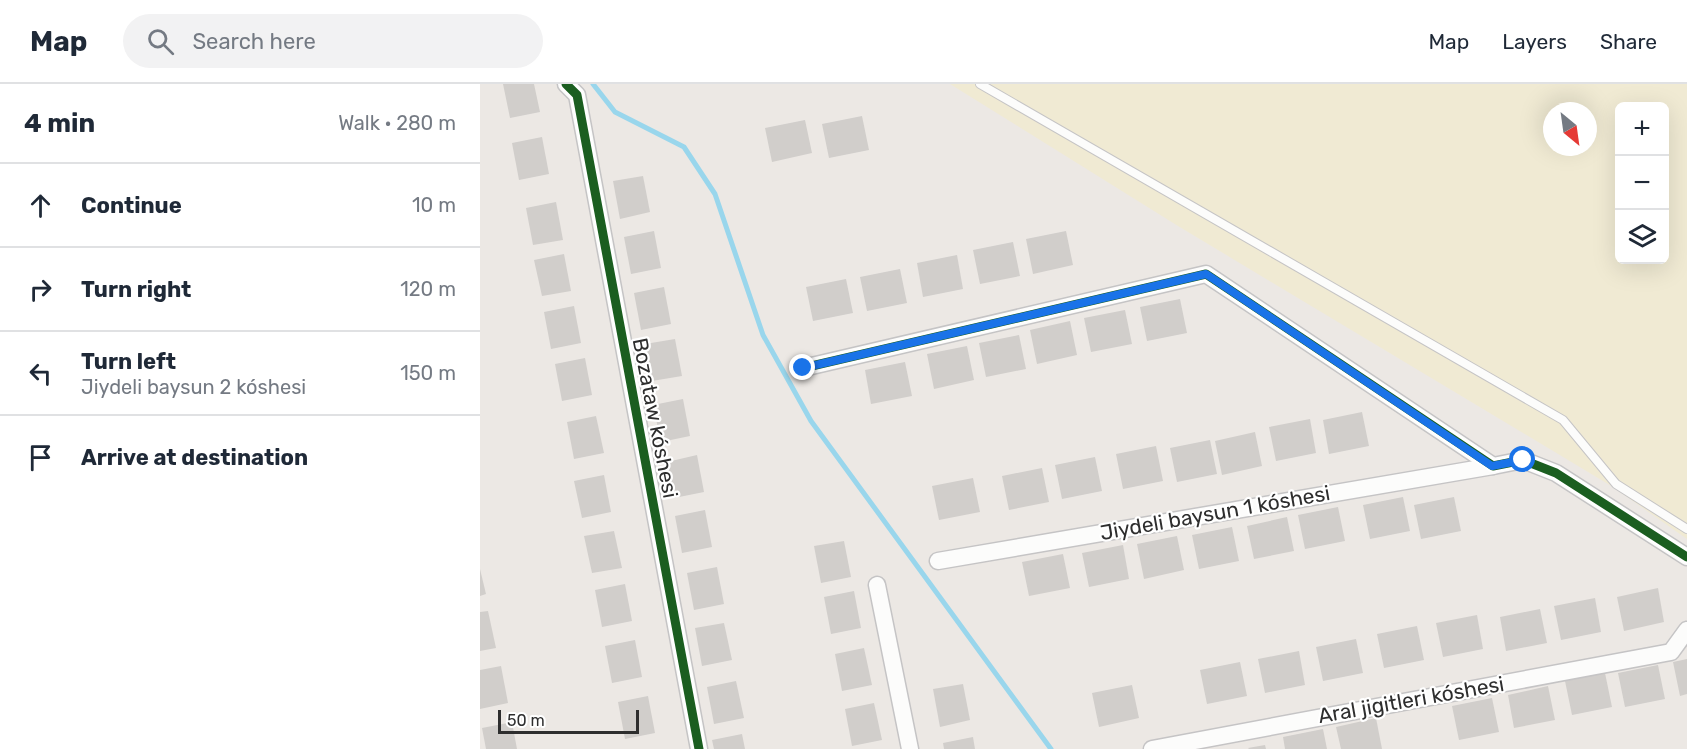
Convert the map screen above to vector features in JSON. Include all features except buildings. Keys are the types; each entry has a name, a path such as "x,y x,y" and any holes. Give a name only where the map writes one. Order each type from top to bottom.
{"street":[{"name":"Bozataw kóshesi","path":"572,89 699,749"},
{"path":"803,368 1206,274 1492,466"},
{"name":"Jiydeli baysun 1 kóshesi","path":"938,561 1523,460 1556,473 1687,557"},
{"path":"877,585 910,749"},
{"name":"Aral jigitleri kóshesi","path":"1152,749 1671,652 1687,630"}],"lane":[{"path":"980,84 1563,420 1616,484 1687,529"}],"sand":[{"path":"950,84 1687,84 1687,539 1613,487 1178,226"}],"waterway":[{"path":"593,84 615,112 684,147 715,194 763,335 811,421 1051,749"}],"cycle path":[{"path":"566,84 577,95 699,749"},
{"path":"803,368 1206,274 1493,466 1523,460 1556,473 1687,557"}],"route":[{"path":"803,368 1206,274 1492,466 1523,460"}]}
